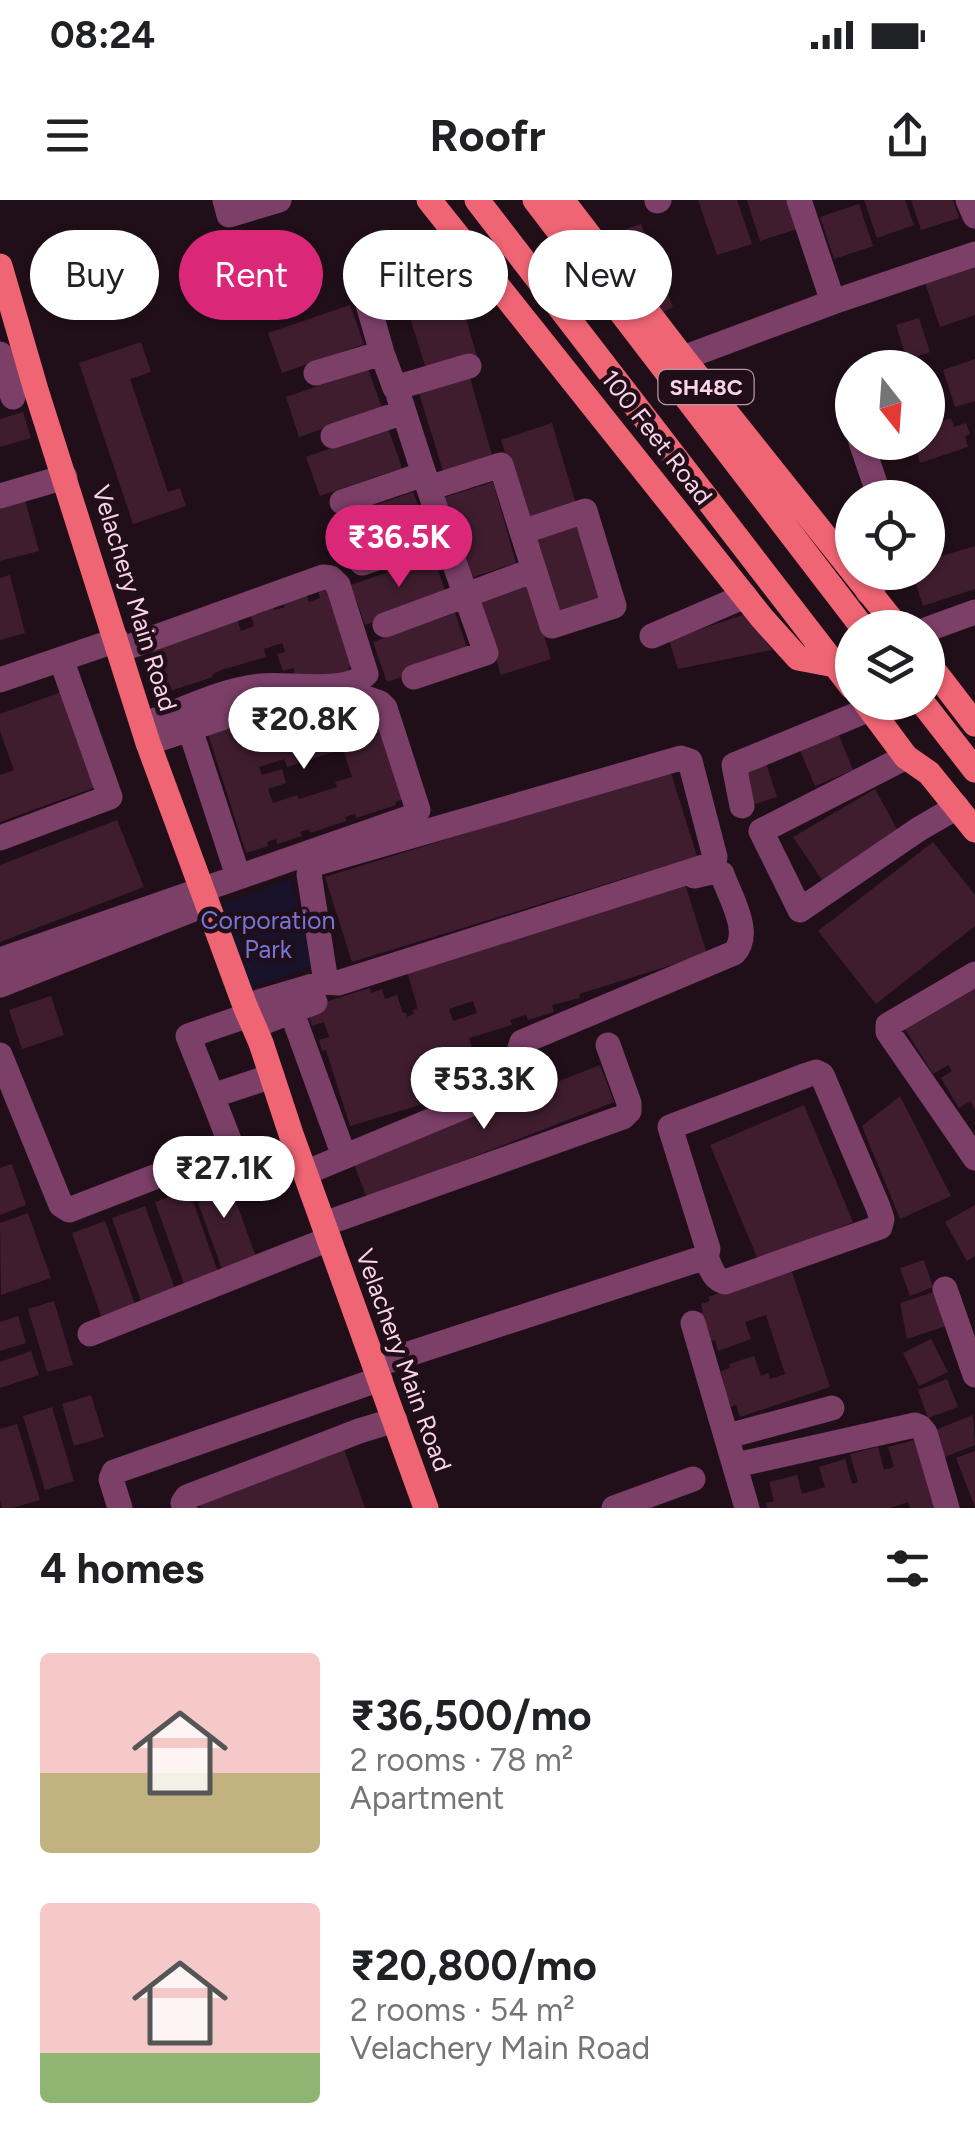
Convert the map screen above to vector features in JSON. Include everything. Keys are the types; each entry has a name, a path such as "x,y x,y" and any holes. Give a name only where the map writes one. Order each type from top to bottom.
{"main road":[{"name":"100 Feet Road","path":"429,200 453,230"},
{"path":"477,200 835,665"},
{"path":"535,200 849,610"},
{"name":"SH48C","path":"562,200 884,610"},
{"name":"Velachery Main Road","path":"0,266 16,396 65,476 146,734 378,1372 422,1507"},
{"name":"100 Feet Road","path":"508,299 798,658 835,665"},
{"path":"945,685 975,724"},
{"path":"878,720 906,757 930,773 975,830"},
{"path":"936,720 975,770"}],"street":[{"path":"224,200 230,215 279,200"},
{"path":"799,200 833,302"},
{"path":"968,200 975,216"},
{"path":"683,358 975,254"},
{"path":"373,320 486,653 414,677"},
{"path":"316,373 382,353"},
{"path":"0,354 16,396"},
{"path":"333,436 469,366"},
{"path":"342,502 501,465 522,532 534,570 552,626 614,606 585,511 522,532"},
{"path":"0,496 65,476"},
{"path":"362,563 445,536"},
{"path":"386,625 534,570"},
{"path":"0,680 323,577 338,585 366,674 361,680 236,690 146,734"},
{"path":"652,636 745,596"},
{"path":"945,622 975,612"},
{"path":"0,838 110,798 61,660"},
{"path":"0,985 204,896 238,876 417,814 385,708 349,692 264,704 190,729 146,734"},
{"path":"742,806 734,764 836,720"},
{"path":"190,729 238,876"},
{"path":"906,757 761,831 800,910 956,807"},
{"path":"0,1055 60,1205 68,1210 227,1149 229,1140 188,1036 250,1016 326,982 338,983 710,864 715,857 690,761 681,758 314,864 309,874 326,982"},
{"path":"250,1016 291,1010 706,872 722,874 743,932 742,945 734,953 522,1042 519,1051 524,1068 519,1084 305,1173"},
{"path":"0,960 204,896"},
{"path":"975,974 888,1025 888,1032 975,1158"},
{"path":"291,1010 344,1156"},
{"path":"90,1334 326,1231 623,1117 629,1112 630,1102 608,1045"},
{"path":"807,1075 822,1075 878,1207 880,1226 726,1282 714,1276 706,1258 708,1250 670,1127 807,1075"},
{"path":"212,1096 272,1076"},
{"path":"120,1508 111,1480 114,1472 378,1372 706,1258"},
{"path":"945,1289 975,1374"},
{"path":"693,1323 747,1508"},
{"path":"728,1436 832,1408"},
{"path":"185,1508 183,1503 188,1497 395,1420"},
{"path":"736,1466 914,1425 925,1433 947,1508"},
{"path":"614,1508 693,1479"}],"green space":[{"name":"Corporation Park","path":"289,880 319,964 247,989 217,906"}],"building":[{"path":"698,200 737,200 752,244 717,255"},
{"path":"747,200 788,200 797,229 760,241"},
{"path":"864,200 905,200 914,225 877,238"},
{"path":"911,200 953,200 959,218 921,230"},
{"path":"859,204 873,246 834,259 820,217"},
{"path":"975,267 975,315 940,327 925,283"},
{"path":"343,307 343,320 355,320 364,344 282,373 268,333 306,320 323,320 323,314"},
{"path":"919,318 929,350 904,350 896,325"},
{"path":"411,320 466,320 477,356 427,372"},
{"path":"141,342 151,372 130,379 168,492 180,488 186,506 133,524 79,363"},
{"path":"975,359 975,401 955,407 945,369"},
{"path":"368,369 382,408 299,437 286,397"},
{"path":"469,374 492,455 443,471 418,390"},
{"path":"23,412 31,438 0,447 0,419"},
{"path":"951,418 954,427 966,423 970,434 965,436 968,447 945,455 945,420"},
{"path":"552,423 576,504 526,520 501,440"},
{"path":"388,428 402,468 320,496 306,457"},
{"path":"493,482 516,563 467,579 442,498"},
{"path":"413,492 428,529 344,560 330,521"},
{"path":"24,496 39,551 0,561 0,503"},
{"path":"584,522 607,602 557,619 533,538"},
{"path":"975,546 975,589 923,606 918,590 945,590 945,555"},
{"path":"433,556 447,596 365,625 351,585"},
{"path":"10,575 25,633 0,640 0,578"},
{"path":"527,579 551,659 501,675 476,595"},
{"path":"333,586 357,665 348,667 351,674 296,676 293,668 283,671 277,654 285,652 282,643 264,649 266,657 164,693 148,645 236,616 241,631 254,626 250,612 256,610 257,614 272,605 274,610 285,607 283,602 306,594 309,602 320,598 318,591"},
{"path":"455,613 469,653 387,682 373,642"},
{"path":"745,614 772,650 678,669 669,640"},
{"path":"64,691 99,786 0,822 0,775 14,770 0,731 0,714"},
{"path":"297,703 300,713 315,709 316,714 325,711 326,716 341,711 343,717 354,713 356,721 380,714 407,798 356,818 355,814 345,817 346,821 310,833 309,829 300,832 302,836 277,844 276,839 267,842 268,846 246,853 207,731","holes":["343,749 352,777 335,782 337,787 273,803 268,789 286,783 282,769 262,775 259,767 284,759 287,767"]},
{"path":"838,733 853,770 815,786 799,748"},
{"path":"766,763 777,797 752,805 741,771"},
{"path":"670,770 697,856 352,962 325,877"},
{"path":"875,789 898,831 822,880 793,837"},
{"path":"117,820 144,887 0,942 0,865"},
{"path":"933,842 975,895 975,926 876,1004 818,931"},
{"path":"685,884 707,954 579,994 580,998 552,1005 554,1012 528,1020 526,1015 510,1020 512,1025 469,1038 482,1079 455,1084 456,1089 425,1096 427,1103 350,1126 326,1050 322,1051 319,1040 329,1037 324,1022 312,1026 306,1008 370,988 371,993 382,989 385,999 397,995 407,1017 417,1009 407,972","holes":["473,1001 477,1013 453,1021 449,1009"]},
{"path":"970,982 975,990 975,1110 970,1101 959,1108 941,1078 952,1071 948,1065 933,1074 903,1026"},
{"path":"51,996 64,1035 22,1049 9,1010"},
{"path":"600,1065 614,1102 367,1198 353,1162"},
{"path":"900,1096 951,1196 900,1219 862,1126"},
{"path":"804,1105 853,1222 759,1262 710,1145"},
{"path":"12,1164 26,1205 0,1215 0,1168"},
{"path":"226,1174 256,1257 222,1269 192,1186"},
{"path":"189,1190 218,1272 184,1284 155,1202"},
{"path":"975,1205 975,1256 967,1261 945,1222"},
{"path":"145,1206 175,1289 141,1301 112,1218"},
{"path":"28,1213 51,1278 1,1295 0,1223"},
{"path":"105,1221 135,1304 101,1316 72,1233"},
{"path":"924,1260 933,1287 910,1296 900,1268"},
{"path":"791,1269 830,1387 740,1417 736,1405 731,1407 727,1402 721,1371 730,1368 729,1364 754,1356 761,1376 768,1373 770,1379 785,1374 766,1315 745,1322 751,1339 718,1351 715,1340 709,1342 701,1304 710,1301 708,1297"},
{"path":"940,1290 949,1325 907,1339 900,1303"},
{"path":"54,1301 73,1365 47,1372 28,1309"},
{"path":"18,1316 26,1343 0,1351 0,1322"},
{"path":"931,1339 948,1372 919,1386 903,1353"},
{"path":"31,1351 39,1375 0,1388 0,1362"},
{"path":"947,1379 958,1407 928,1418 918,1390"},
{"path":"91,1395 104,1437 74,1446 62,1404"},
{"path":"52,1407 74,1481 45,1490 23,1416"},
{"path":"973,1415 975,1445 940,1459 930,1432"},
{"path":"17,1424 40,1500 2,1508 0,1429"},
{"path":"919,1439 940,1508 910,1508 908,1502 890,1508 767,1508 766,1503 774,1501 769,1482 797,1475 802,1494 825,1487 819,1467 845,1459 852,1484 858,1482 850,1454 878,1447 884,1470 894,1467 888,1447"},
{"path":"343,1446 365,1508 201,1508 197,1498"},
{"path":"975,1451 975,1507 956,1458"}]}
